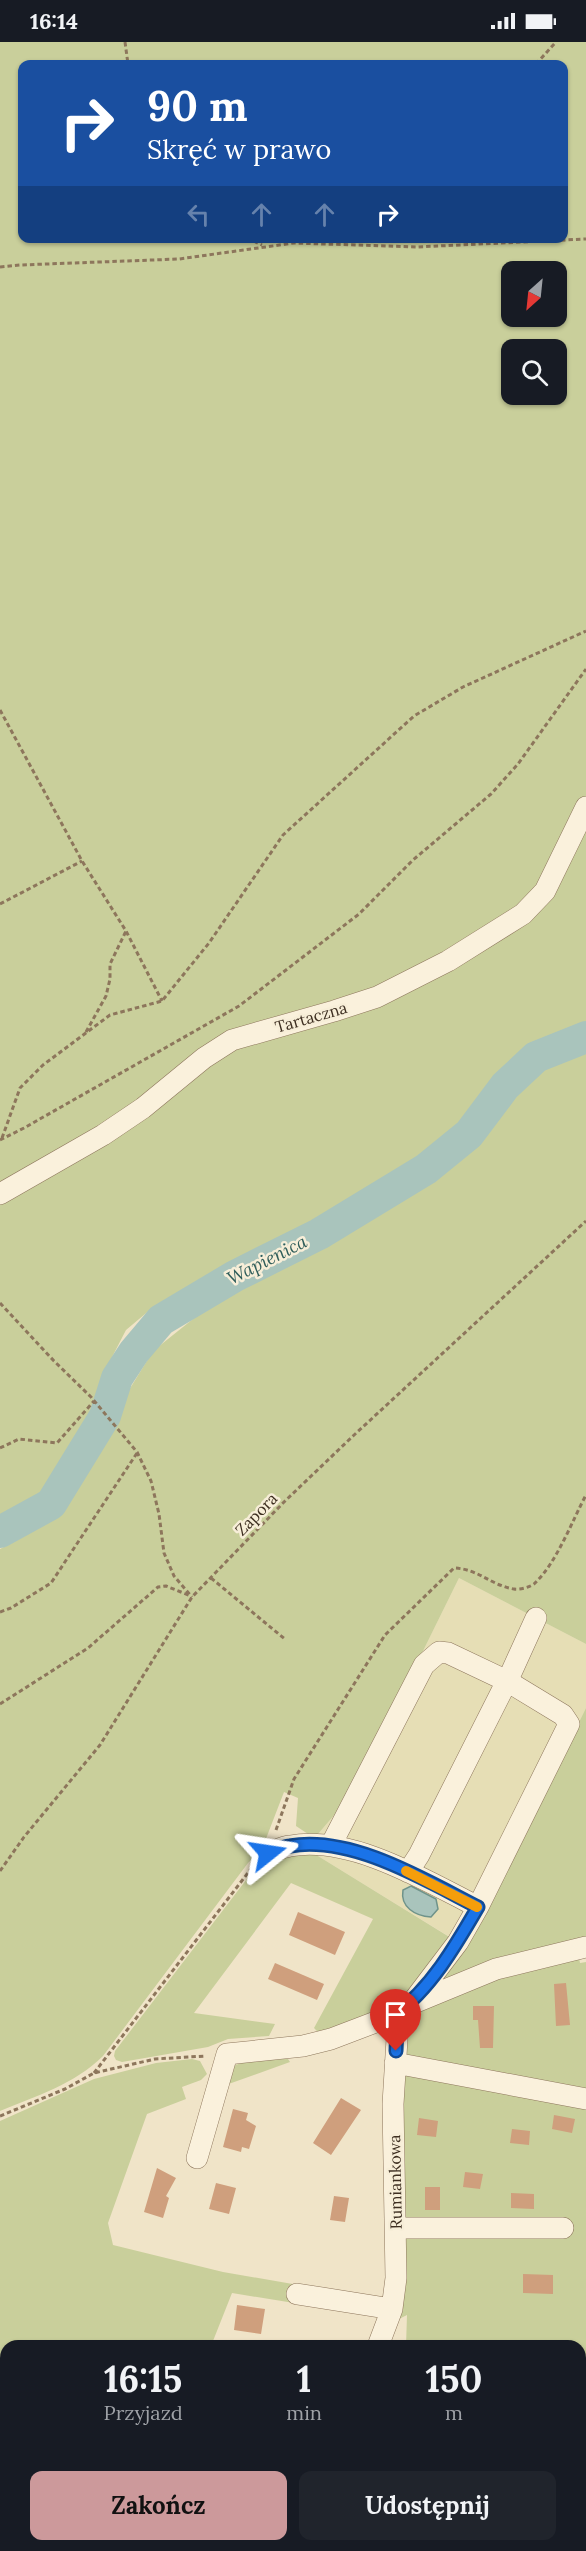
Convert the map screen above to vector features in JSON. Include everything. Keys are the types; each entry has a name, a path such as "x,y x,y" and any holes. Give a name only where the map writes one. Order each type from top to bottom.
{"street":[{"name":"Tartaczna","path":"0,1194 103,1135 143,1108 204,1058 232,1040 378,997 448,961 522,914 544,891 586,807"},
{"path":"408,1872 419,1855 507,1681 536,1618"},
{"path":"331,1845 424,1665 439,1652 448,1653 507,1681 563,1714 569,1724 478,1907 458,1942 402,2010"},
{"path":"268,1853 290,1845 331,1845 408,1872 478,1907"},
{"path":"197,2158 227,2054 303,2046 331,2039 496,1969 586,1947"},
{"name":"Rumiankowa","path":"380,2340 392,2309 396,2278 393,2104 397,2039 402,2010"},
{"path":"395,2063 586,2099"},
{"path":"396,2228 563,2228"},
{"path":"297,2294 392,2309"}],"path":[{"path":"125,42 127,60"},
{"path":"540,60 556,42"},
{"path":"568,240 586,239"},
{"path":"258,243 264,246"},
{"path":"0,267 179,259 294,243 417,247 502,243"},
{"path":"1,1139 20,1088 43,1065 110,1015 162,1001 209,943 283,835 414,716 463,687 586,631"},
{"path":"1,1139 239,1006 359,914 413,860 491,794 518,764 586,669"},
{"path":"0,710 82,861 126,931 162,1001"},
{"path":"0,904 82,861"},
{"path":"85,1033 106,996 110,979 110,964 126,931"},
{"name":"Zapora","path":"0,1871 24,1837 100,1745 192,1597 353,1436 586,1221"},
{"path":"0,1303 54,1362 94,1401 137,1452 151,1480 159,1514 164,1553 174,1576 192,1597"},
{"path":"0,1448 20,1439 57,1443 94,1401"},
{"path":"0,1612 11,1608 51,1583 137,1452"},
{"path":"94,2073 250,1869 268,1853 294,1779 385,1635 454,1568 470,1569 494,1584 517,1590 534,1585 550,1563 586,1495"},
{"path":"211,1578 286,1640"},
{"path":"0,1704 88,1648 158,1587 166,1586 192,1597"},
{"path":"0,2116 94,2073 155,2059 227,2054"}],"shaded area":[{"path":"459,1578 586,1644 586,1708 490,1902 458,1942 318,1856 318,1834 353,1793"}],"green space":[{"path":"0,42 586,42 586,798 531,901 402,981 231,1035 141,1105 0,1189"},
{"path":"586,814 586,1025 563,1032 528,1048 494,1078 460,1127 422,1158 317,1223 151,1309 126,1330 109,1363 100,1394 78,1438 40,1493 0,1518 0,1199 209,1059 335,1014 525,917"},
{"path":"586,1049 586,1644 459,1578 353,1793 318,1834 308,1834 296,1826 298,1798 284,1792 262,1849 248,1863 103,2056 68,2082 0,2111 0,1549 23,1537 60,1511 97,1454 129,1390 153,1351 203,1311 283,1267 428,1179 471,1144 512,1091 540,1066"},
{"path":"586,1708 586,1942 433,1991 490,1902"},
{"path":"318,1850 318,1856 451,1938 402,2004 318,2039 314,2028 373,1919 291,1883 194,2013 275,2024 269,2036 228,2039 208,2047 122,2062 116,2060 115,2051 253,1871 269,1859"},
{"path":"579,1958 580,1963 586,1962 586,2093 407,2060 401,2028 407,2014 489,1978"},
{"path":"192,2059 200,2061 207,2074 201,2080 182,2087 186,2099 147,2114 108,2223 113,2245 223,2272 385,2300 375,2340 369,2340 380,2317 232,2293 213,2340 0,2340 0,2121 94,2079 156,2063"},
{"path":"288,2059 290,2062 223,2086 227,2074 236,2065 256,2060"},
{"path":"404,2072 586,2104 586,2340 406,2340 407,2315 395,2321 405,2240 412,2233 414,2222 405,2217 399,2186"}],"water":[{"path":"411,1886 436,1899 438,1909 431,1917 419,1915 406,1906 403,1890"}],"building":[{"path":"298,1912 345,1932 335,1955 289,1935"},
{"path":"275,1963 324,1984 317,2000 268,1979"},
{"path":"566,1983 570,2025 556,2026 554,1984"},
{"path":"473,2006 494,2006 493,2048 480,2048 478,2020 473,2020"},
{"path":"341,2098 361,2110 331,2155 313,2143"},
{"path":"233,2109 248,2113 246,2120 256,2126 249,2149 242,2147 241,2152 223,2147"},
{"path":"554,2115 575,2119 572,2133 552,2129"},
{"path":"419,2118 438,2121 436,2137 417,2135"},
{"path":"512,2129 530,2131 529,2145 510,2143"},
{"path":"157,2168 176,2178 166,2196 169,2198 163,2218 144,2212"},
{"path":"465,2172 483,2174 480,2189 463,2187"},
{"path":"216,2183 236,2188 229,2214 209,2209"},
{"path":"425,2187 440,2187 440,2210 425,2210"},
{"path":"511,2193 534,2194 534,2209 511,2208"},
{"path":"334,2196 349,2198 345,2222 330,2220"},
{"path":"523,2274 553,2275 553,2294 523,2293"},
{"path":"237,2305 265,2309 261,2334 234,2330"}],"waterway":[{"name":"Wapienica","path":"0,1532 51,1504 105,1416 117,1378 134,1352 161,1320 235,1276 319,1234 426,1169 469,1134 505,1086 536,1057 586,1037"}],"slow traffic":[{"path":"406,1871 477,1907"}],"route":[{"path":"268,1853 290,1845 331,1845 408,1872 478,1907 458,1942 411,2004 394,2015 397,2026 396,2051"}]}
